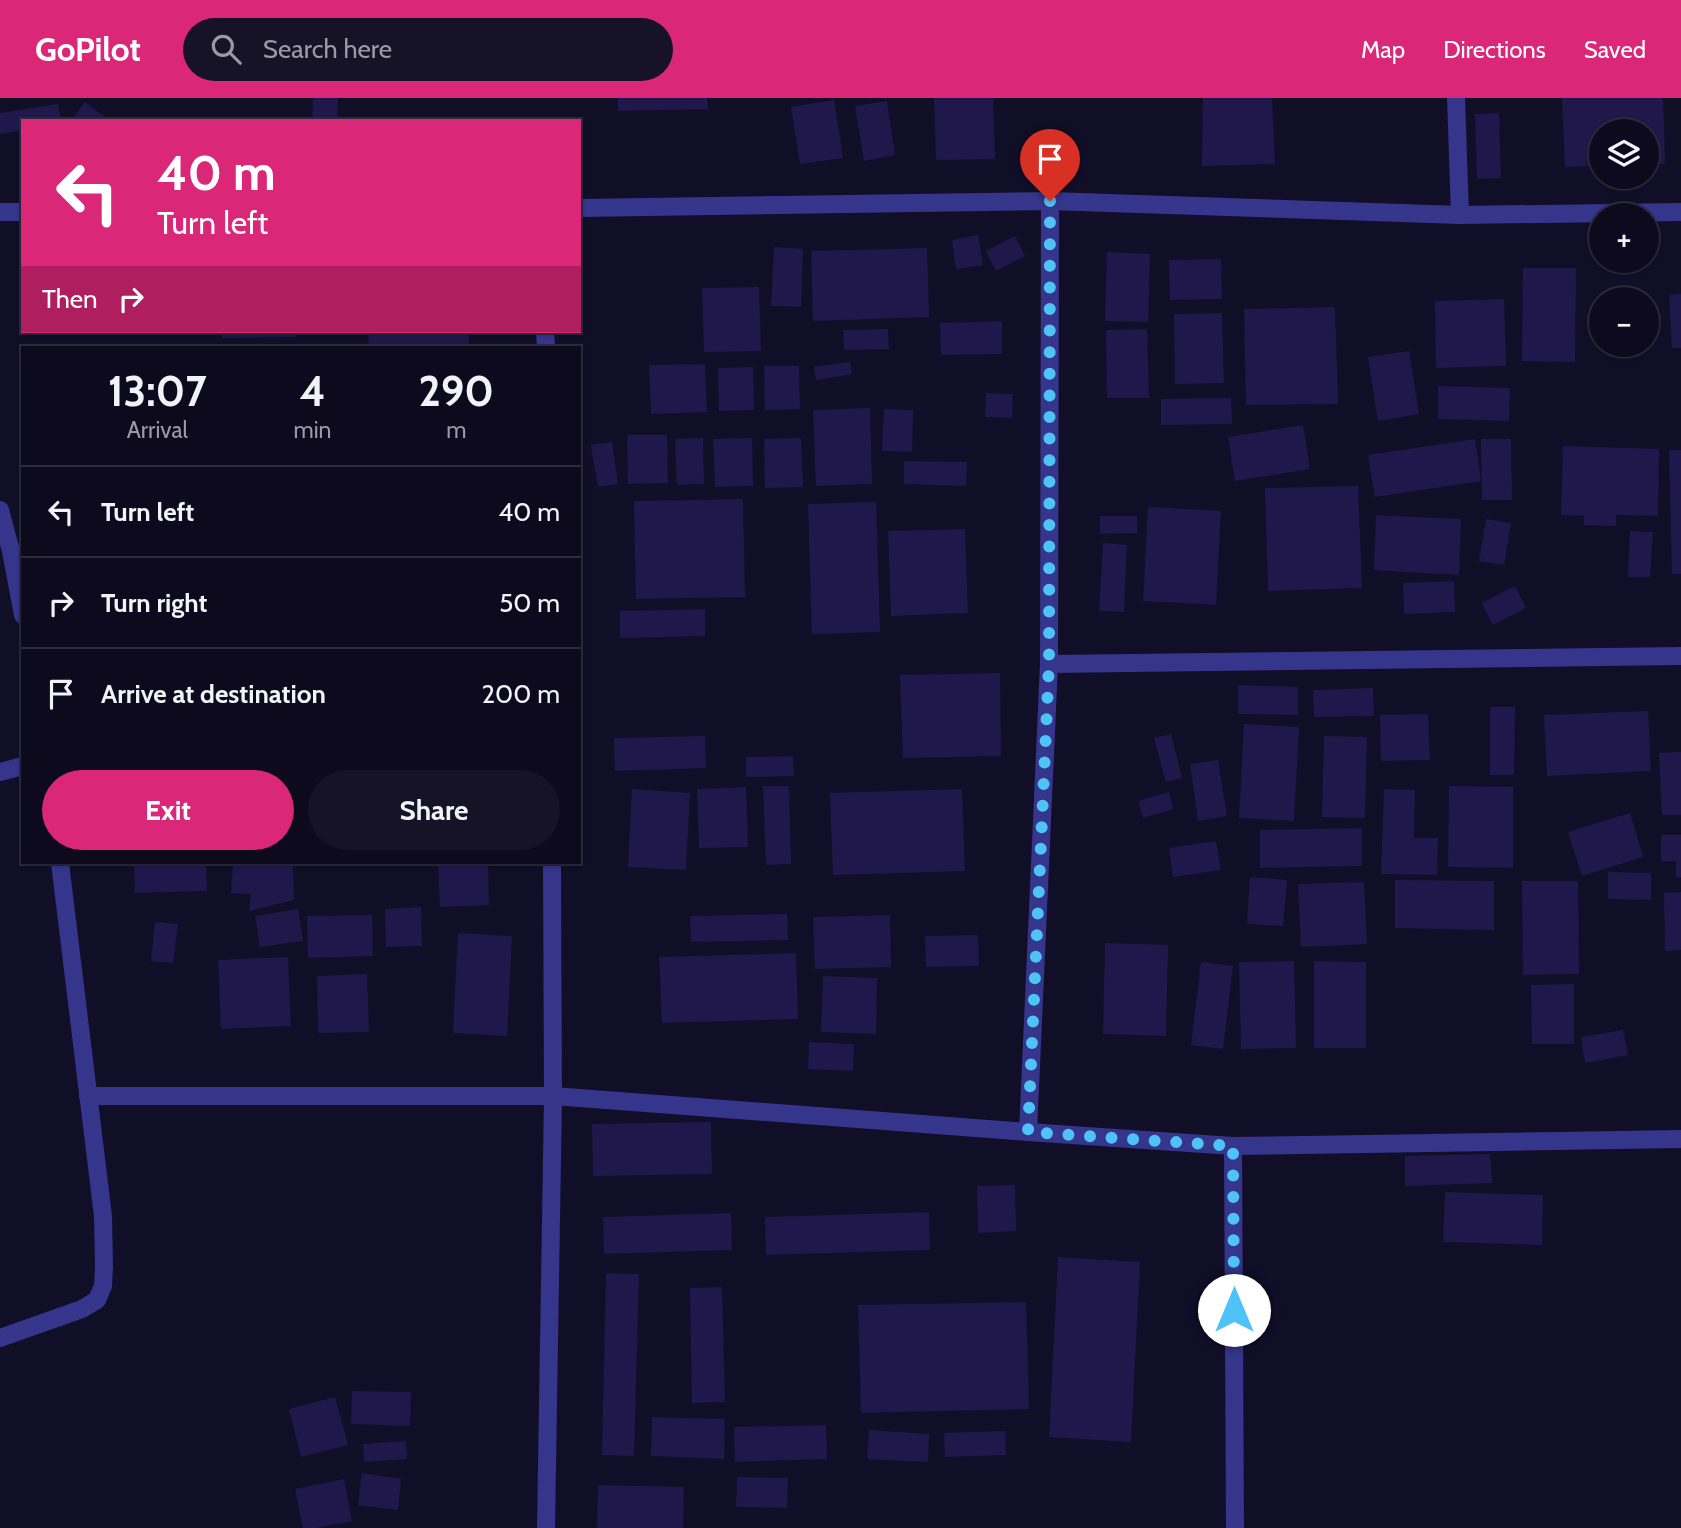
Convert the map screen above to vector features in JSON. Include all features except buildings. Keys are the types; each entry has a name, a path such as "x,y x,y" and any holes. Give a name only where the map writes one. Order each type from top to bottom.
{"street":[{"path":"1457,98 1460,215"},
{"path":"1028,1132 1049,664 1050,201"},
{"path":"581,208 1050,201 1460,215 1681,212"},
{"path":"0,212 21,212"},
{"path":"0,510 6,553 21,608"},
{"path":"1049,664 1681,656"},
{"path":"0,772 21,767"},
{"path":"0,1338 82,1309 97,1300 103,1286 103,1216 60,864"},
{"path":"546,1528 553,1096 552,864"},
{"path":"88,1096 553,1096 1233,1146 1681,1139"},
{"path":"1233,1146 1235,1528"}],"route":[{"path":"1050,201 1049,664 1028,1132 1233,1146 1234,1310"}]}
